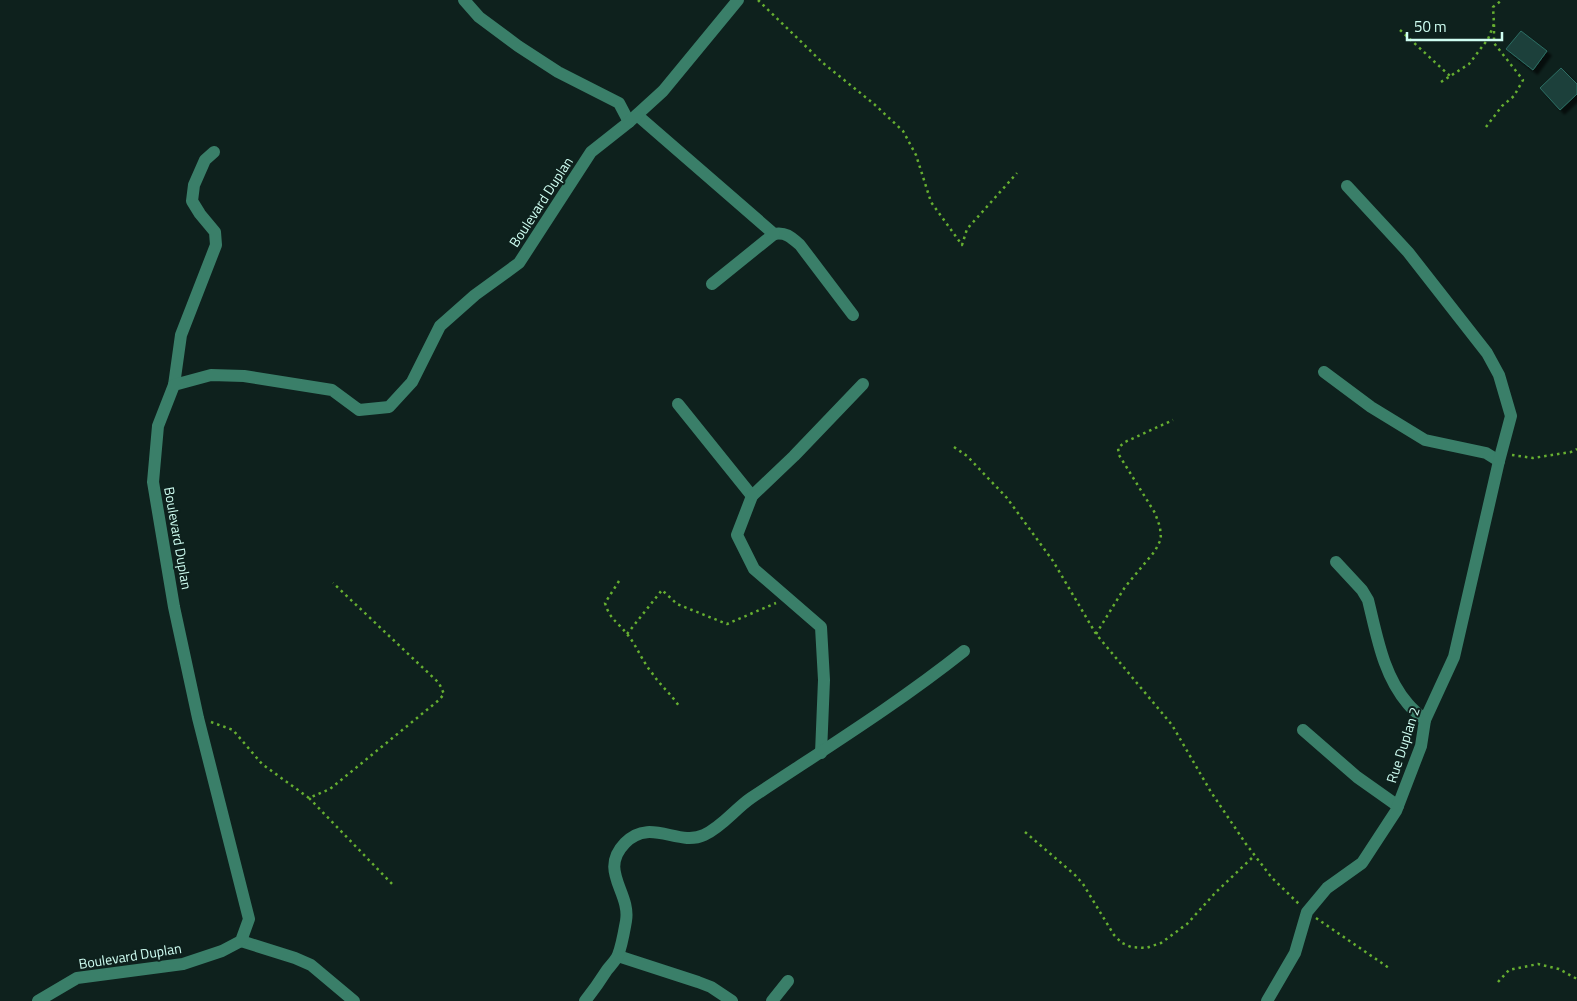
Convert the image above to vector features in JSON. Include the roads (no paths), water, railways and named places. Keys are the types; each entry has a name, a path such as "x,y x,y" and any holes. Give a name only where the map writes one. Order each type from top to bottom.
{"street":[{"path":"464,0 479,17 518,46 558,72 619,104 633,118 774,234"},
{"name":"Boulevard Duplan","path":"38,1001 77,978 183,964 222,951 241,941 249,919 198,718 174,607 153,482 158,426 174,385 211,375 244,376 332,390 358,410 389,407 412,382 440,326 475,296 519,263 591,152 663,91 738,0"},
{"path":"174,385 181,335 216,245 215,232 192,201 194,185 205,160 214,152"},
{"name":"Rue Duplan 2","path":"1267,1001 1295,953 1307,912 1326,888 1362,863 1396,811 1421,746 1425,720 1454,657 1511,416 1499,375 1487,353 1408,252 1347,186"},
{"path":"712,284 774,234 787,234 800,245 853,315"},
{"path":"1324,372 1371,406 1425,440 1500,457"},
{"path":"821,753 824,680 821,627 754,569 737,535 752,496 794,456 863,384"},
{"path":"678,404 752,496"},
{"path":"1336,562 1362,590 1368,600 1388,672 1398,690 1425,720"},
{"path":"585,1001 618,956 626,919 626,907 613,863 618,852 626,842 635,836 651,831 686,838 703,836 718,826 749,799 821,753 926,681 964,651"},
{"path":"1303,730 1357,777 1398,806"},
{"path":"241,941 311,965 354,1001"},
{"path":"618,956 711,987 732,1001"},
{"path":"772,1001 788,981"}]}
